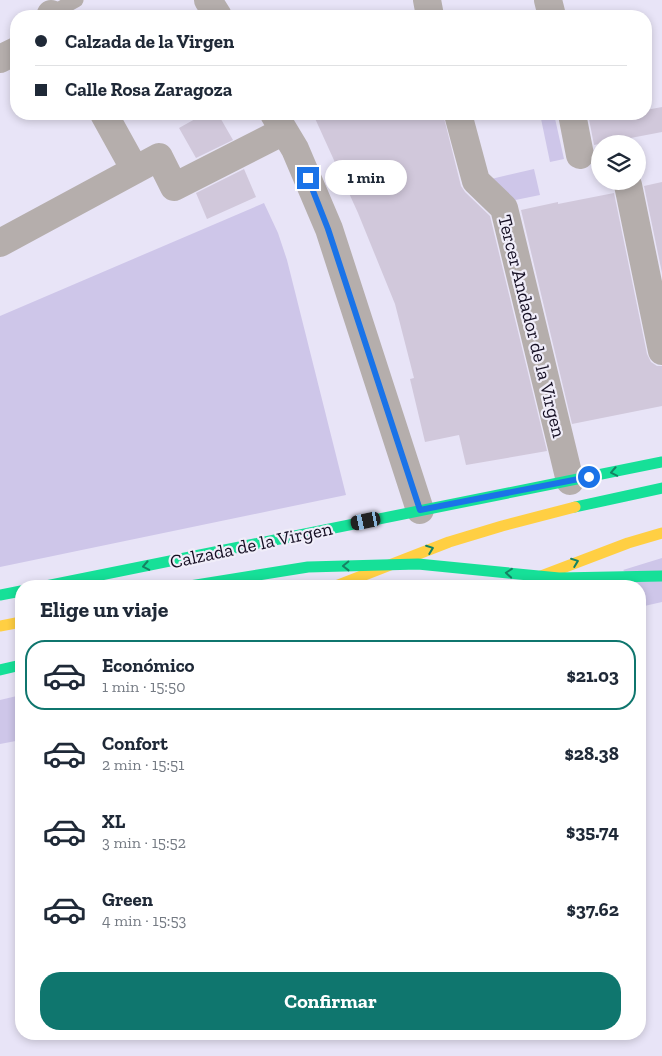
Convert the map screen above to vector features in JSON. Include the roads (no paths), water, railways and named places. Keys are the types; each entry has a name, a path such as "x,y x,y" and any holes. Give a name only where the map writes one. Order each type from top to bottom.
{"main road":[{"name":"Calzada de la Virgen","path":"76,580 662,462"},
{"path":"356,580 448,542 592,502 662,488"},
{"path":"529,580 602,552 662,533"},
{"name":"Calzada de la Virgen","path":"227,580 308,567 418,564 559,578 662,576"},
{"path":"0,596 15,592"},
{"path":"0,626 15,623"},
{"path":"0,670 15,666"}],"street":[{"path":"107,120 135,170"},
{"name":"Tercer Andador de la Virgen","path":"460,120 476,181 504,208 570,481"},
{"path":"573,120 580,155"},
{"path":"0,242 159,157 174,187 279,123 299,157 328,229 420,510"},
{"path":"629,190 662,351"}],"lane":[{"path":"60,10 76,0"}]}
